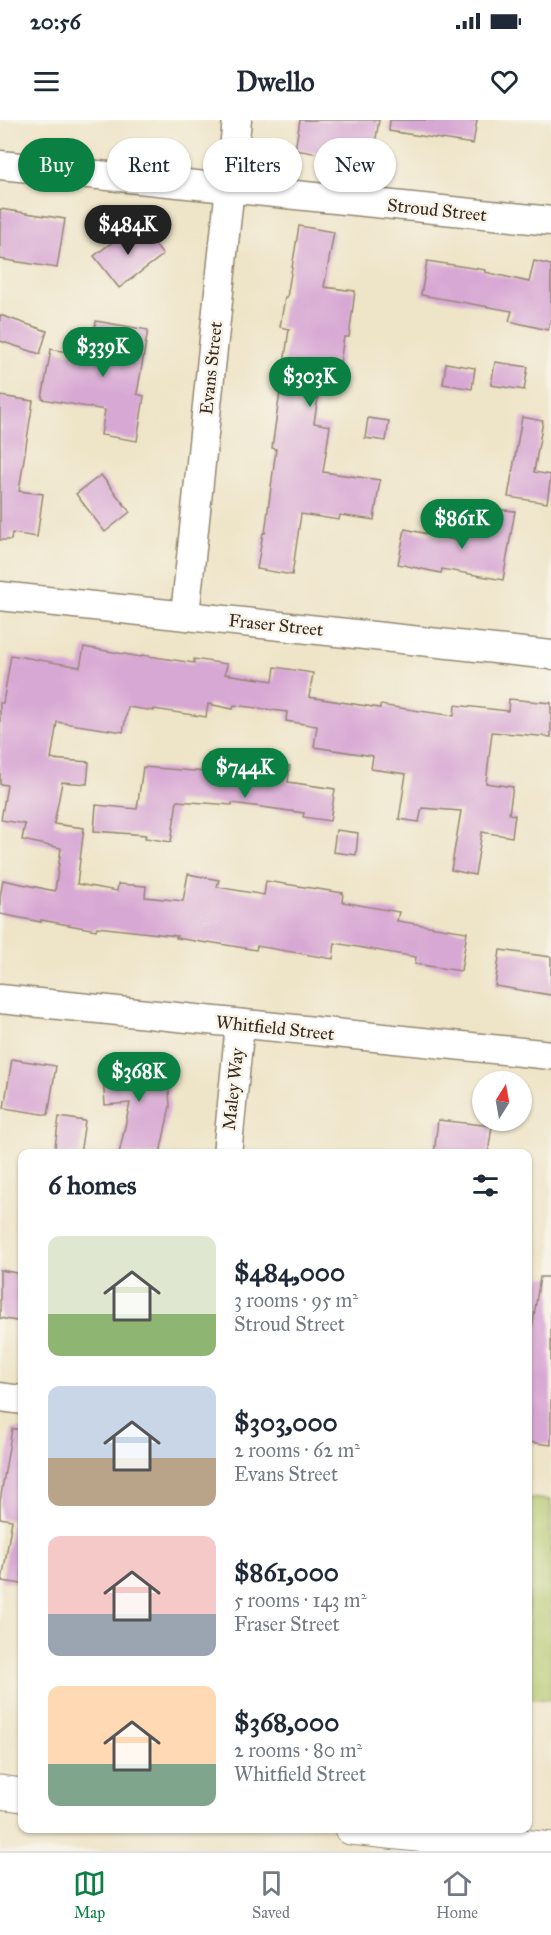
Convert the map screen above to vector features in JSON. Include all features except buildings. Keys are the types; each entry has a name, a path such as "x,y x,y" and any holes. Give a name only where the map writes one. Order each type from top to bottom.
{"street":[{"name":"Evans Street","path":"235,138 237,120"},
{"name":"Stroud Street","path":"0,165 203,185"},
{"name":"Evans Street","path":"185,615 230,192"},
{"name":"Stroud Street","path":"269,192 551,221"},
{"name":"Fraser Street","path":"0,597 551,655"},
{"name":"Whitfield Street","path":"0,999 551,1055"},
{"name":"Maley Way","path":"227,1149 240,1024"},
{"path":"0,1397 18,1399"},
{"path":"0,1792 18,1794"},
{"path":"399,1833 551,1849"}],"green space":[{"path":"532,1498 551,1500 551,1700 532,1698"}]}
